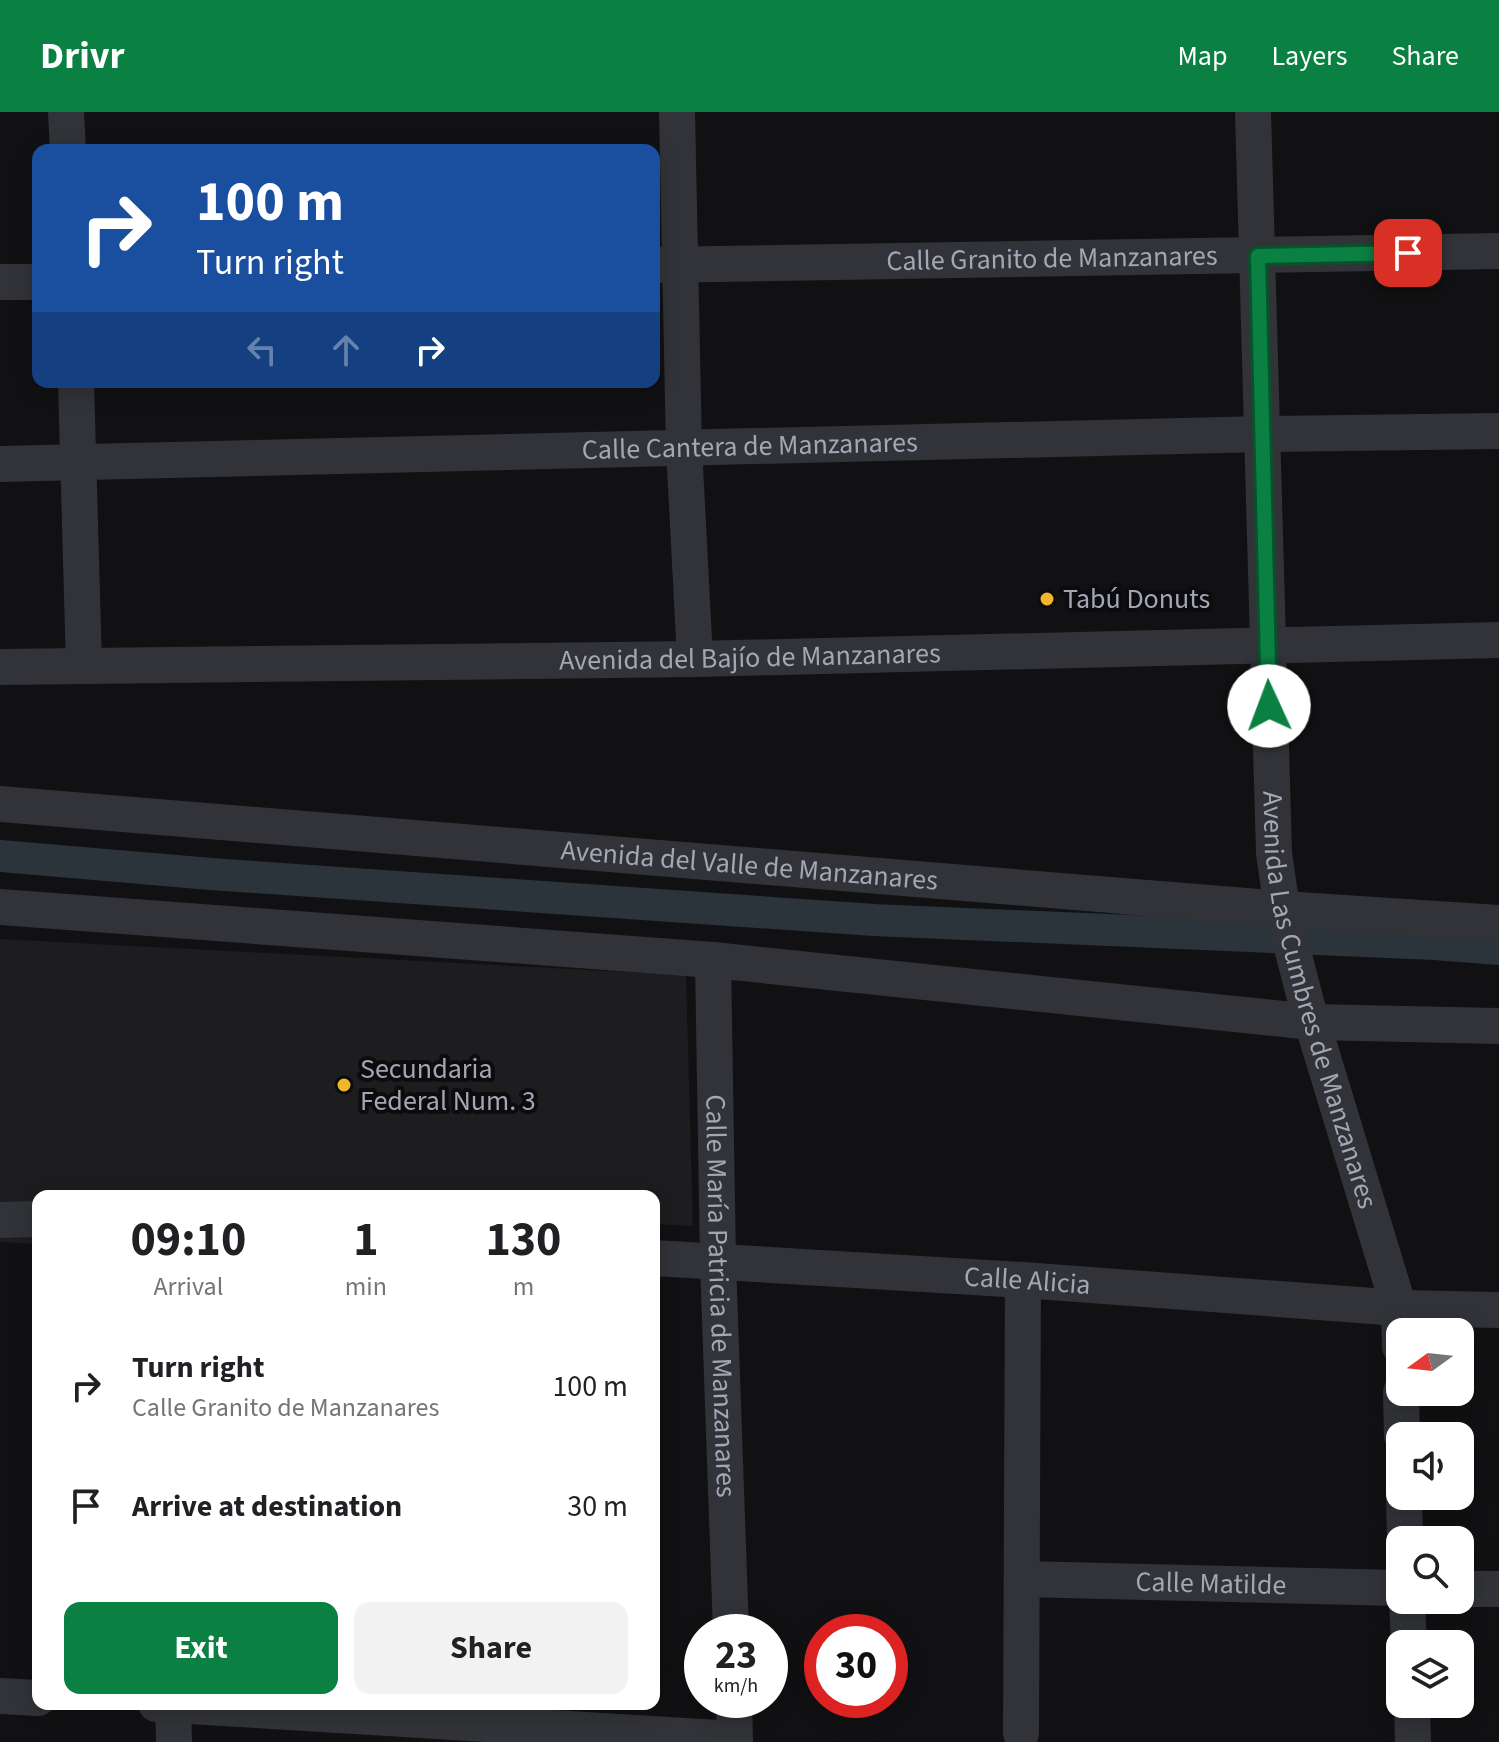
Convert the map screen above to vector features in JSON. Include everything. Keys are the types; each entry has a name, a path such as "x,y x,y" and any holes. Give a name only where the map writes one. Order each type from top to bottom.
{"street":[{"path":"66,112 68,144"},
{"path":"677,112 666,265 684,448 695,659"},
{"name":"Avenida Las Cumbres de Manzanares","path":"1253,112 1274,853 1283,914 1309,1012 1399,1308 1399,1318"},
{"name":"Calle Granito de Manzanares","path":"666,265 1499,251"},
{"path":"0,282 32,282"},
{"path":"76,388 84,666"},
{"name":"Calle Cantera de Manzanares","path":"0,464 1499,431"},
{"name":"Avenida del Bajío de Manzanares","path":"0,667 695,659 1267,648 1499,640"},
{"name":"Avenida del Valle de Manzanares","path":"0,804 1283,914 1499,923"},
{"path":"0,907 713,960 1499,1026"},
{"name":"Calle María Patricia de Manzanares","path":"713,960 718,1262 730,1614"},
{"path":"0,1220 32,1219"},
{"name":"Calle Alicia","path":"660,1258 1023,1280 1399,1308 1499,1310"},
{"path":"1021,1733 1023,1280"},
{"name":"Calle Matilde","path":"1023,1579 1386,1588"},
{"path":"1474,1589 1499,1589"},
{"path":"0,1696 32,1698"},
{"path":"173,1710 174,1742"},
{"path":"267,1710 735,1741 734,1718"},
{"path":"1412,1718 1413,1742"}],"shaded area":[{"name":"Secundaria Federal Num. 3","path":"0,939 686,975 693,1226 660,1224 660,1190 32,1190 32,1244 0,1242"}],"waterway":[{"path":"0,856 211,874 874,920 1499,949"}],"place":[{"name":"Tabú Donuts","path":"1047,599"},
{"name":"Secundaria Federal Num. 3","path":"344,1085"}],"route":[{"path":"1269,706 1258,256 1408,253"}]}
